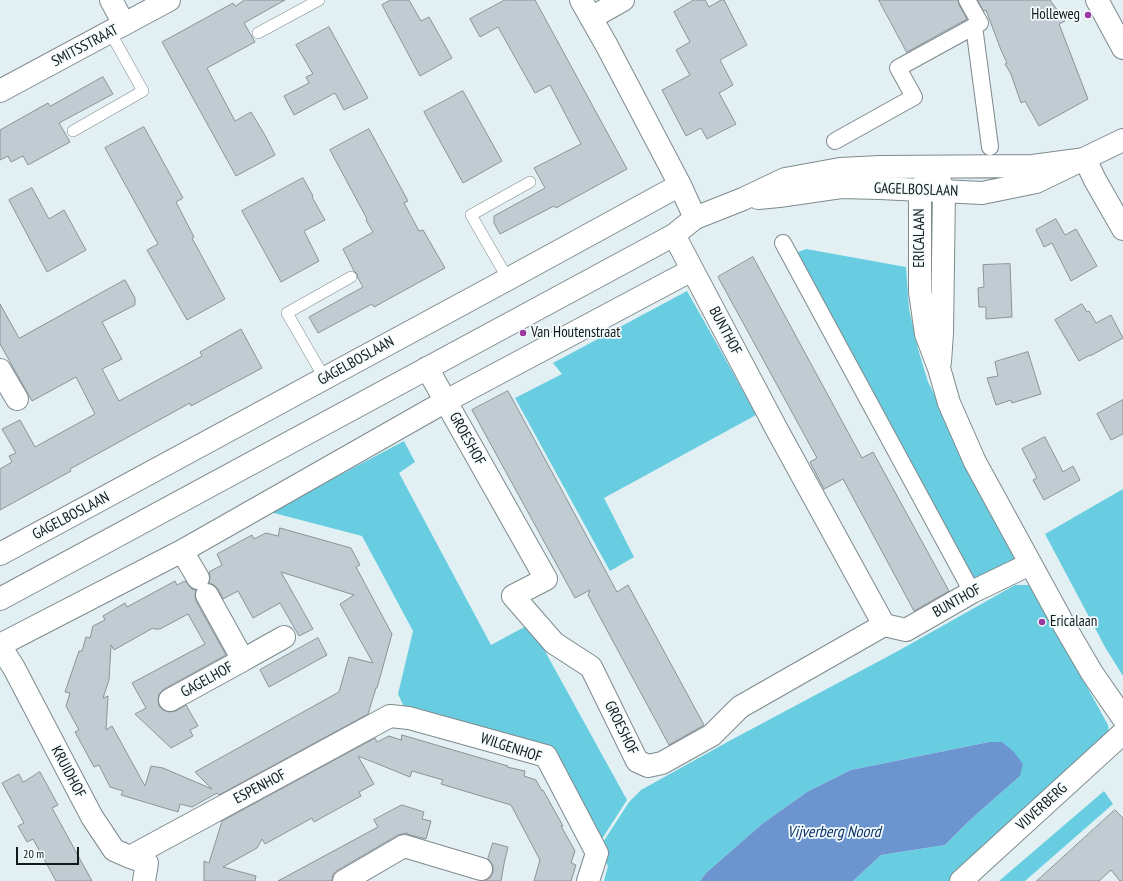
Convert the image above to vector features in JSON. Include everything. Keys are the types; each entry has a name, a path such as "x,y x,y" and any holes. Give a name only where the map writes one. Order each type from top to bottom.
{"street":[{"path":"111,0 117,28"},
{"name":"SMITSSTRAAT","path":"0,91 169,0"},
{"path":"623,0 586,9 680,185 695,218"},
{"path":"835,141 914,97 898,68 980,23 967,0"},
{"path":"1097,0 1123,48"},
{"path":"974,26 990,148"},
{"name":"GAGELBOSLAAN","path":"742,199 779,196 841,187 982,193 1036,182 1123,140"},
{"path":"1085,159 1095,180 1123,229"},
{"name":"GAGELBOSLAAN","path":"0,600 674,235 695,218 742,199 785,179 840,169 880,167 1033,166 1085,159"},
{"name":"ERICALAAN","path":"934,167 920,190 920,292 926,334 939,368 949,403 975,462 1030,564 1076,647 1123,718"},
{"name":"ERICALAAN","path":"934,167 944,191 942,333 939,368"},
{"name":"GAGELBOSLAAN","path":"0,554 680,185"},
{"name":"BUNTHOF","path":"674,235 776,428 884,625 906,630 972,592 1030,564"},
{"path":"783,243 972,592"},
{"path":"0,645 182,551 446,401 692,270"},
{"name":"GROESHOF","path":"427,368 546,579 513,596 554,643 592,667 637,761 648,766 662,762 687,749 712,735 740,707 884,625"},
{"path":"0,370 17,399"},
{"name":"GAGELHOF","path":"182,551 243,660"},
{"name":"GAGELHOF","path":"170,700 284,637"},
{"name":"KRUIDHOF","path":"0,645 14,668 92,817 114,850 147,863 144,881"},
{"name":"ESPENHOF","path":"130,857 390,716"},
{"name":"WILGENHOF","path":"390,716 409,718 546,756 597,853 588,881"},
{"name":"VIJVERBERG","path":"961,881 1123,733"},
{"path":"344,881 404,846 481,869"}],"lane":[{"path":"258,33 319,0"},
{"path":"73,131 142,91 117,28"},
{"path":"508,279 471,215 530,182"},
{"path":"325,379 287,313 351,278"}],"shaded area":[{"path":"806,249 906,267 909,309 918,349 928,382 1018,559 974,582 791,255"},
{"path":"687,291 756,415 604,498 634,557 610,571 515,398 562,374 553,363"},
{"path":"404,441 415,462 399,473 491,645 530,624 627,800 596,848 549,753 406,711 398,694 413,631 362,536 270,512"},
{"path":"1123,489 1123,676 1105,647 1045,534"},
{"path":"1015,585 1031,585 1108,725 1110,740 957,881 853,881 881,855 945,845 970,820 1020,776 1002,742 989,742 851,770 807,792 762,824 706,873 700,881 604,881 608,866 598,850 629,802 641,790 898,651"},
{"path":"1104,791 1113,804 1025,881 999,881"}],"water":[{"name":"Vijverberg Noord","path":"989,742 1002,742 1014,752 1023,764 1020,776 970,820 945,845 881,855 853,881 700,881 706,873 762,824 807,792 851,770"}],"building":[{"path":"245,0 285,0 244,23 255,42 207,68 235,121 251,112 275,155 236,176 162,42 233,3 235,6"},
{"path":"391,0 409,0 421,21 429,17 452,58 420,76 382,5"},
{"path":"505,0 535,0 627,169 556,208 554,206 500,234 494,223 494,216 545,188 534,168 581,144 550,85 535,93 498,27 480,37 470,19"},
{"path":"694,0 705,0 709,7 721,0 724,0 747,45 720,60 733,85 719,93 736,124 707,139 701,128 686,136 662,90 690,75 676,50 690,42 674,12"},
{"path":"879,0 958,0 959,5 967,19 907,52"},
{"path":"978,0 1050,0 1065,21 1059,24 1088,99 1039,126 1025,101 1021,103 1011,74 1005,64 1007,63 986,10 984,11"},
{"path":"329,27 368,98 344,110 335,93 294,115 284,96 309,83 306,77 313,74 296,45"},
{"path":"103,77 113,94 59,123 70,142 28,165 23,156 11,162 8,156 0,160 0,130 48,103 50,106"},
{"path":"463,91 502,161 463,183 424,112"},
{"path":"144,127 183,198 176,202 194,237 192,238 225,299 187,320 147,250 158,244 105,148"},
{"path":"369,129 408,201 404,203 419,231 423,230 445,268 374,307 372,304 318,333 309,317 363,287 343,249 373,232 330,150"},
{"path":"303,178 325,220 304,231 319,261 281,282 242,211"},
{"path":"32,188 49,219 64,210 86,250 47,272 9,200"},
{"path":"1056,219 1065,235 1076,229 1097,266 1071,281 1052,243 1044,247 1036,230"},
{"path":"753,257 862,458 873,452 949,591 914,611 843,479 824,489 810,462 817,458 718,277"},
{"path":"1010,264 1012,317 986,319 986,307 979,307 978,288 984,287 983,265"},
{"path":"125,280 135,298 135,305 102,322 122,359 102,369 119,401 202,356 200,352 241,329 262,368 191,406 190,403 70,469 71,471 0,510 0,469 12,462 9,456 16,453 2,429 20,420 35,447 95,414 76,377 32,401 0,344 0,304 19,338"},
{"path":"1082,304 1087,312 1089,311 1096,323 1111,315 1123,338 1079,361 1055,320"},
{"path":"1028,352 1041,394 1012,403 1011,400 996,405 987,378 998,376 995,362"},
{"path":"508,391 617,592 628,585 704,725 669,745 588,595 590,590 575,598 472,410"},
{"path":"1123,400 1123,434 1111,440 1097,414"},
{"path":"1045,437 1063,472 1073,466 1080,480 1044,500 1033,480 1037,478 1022,449"},
{"path":"280,528 351,548 360,565 356,567 392,634 368,714 219,795 217,793 192,807 180,804 178,812 121,795 123,791 110,787 99,765 94,767 75,732 79,730 66,706 70,693 65,692 79,651 82,651 86,637 90,638 93,626 105,620 103,616 125,603 127,607 175,581 177,585 185,581 192,589 196,590 196,601 226,655 164,689 159,694 159,706 163,710 170,712 176,711 186,705 198,726 190,730 193,736 171,748 135,714 146,708 132,683 205,644 188,614 160,629 153,628 114,650 111,645 109,680 103,698 108,696 106,730 112,726 145,786 151,766 163,768 212,789 195,772 339,692 349,657 373,663 340,604 354,595 281,572 313,629 299,636 280,603 253,618 238,591 223,599 218,589 209,583 209,572 222,565 217,554 252,535 254,539 266,533 278,536"},
{"path":"318,638 327,655 269,687 260,670"},
{"path":"402,735 508,766 507,767 525,771 524,776 536,780 563,826 561,826 575,851 571,863 576,865 571,881 534,881 540,860 511,805 441,784 443,780 412,771 410,777 358,756 374,784 359,792 361,796 314,822 312,818 265,844 262,839 257,848 223,867 256,876 255,881 204,881 204,861 209,863 222,821 375,738 377,742 389,736 401,740"},
{"path":"40,772 58,805 52,808 92,881 56,881 33,839 27,842 18,826 24,823 2,783 19,774 23,782"},
{"path":"402,805 424,812 422,819 431,821 426,839 407,833 398,835 338,870 333,874 332,880 330,881 278,881 378,827 374,820"},
{"path":"1115,810 1123,818 1123,881 1120,881 1111,870 1099,881 1037,881"},
{"path":"493,843 508,847 501,881 484,881 490,878 493,872 493,866 488,859"}],"place":[{"name":"Holleweg","path":"1088,15"},
{"name":"Van Houtenstraat","path":"523,333"},
{"name":"Ericalaan","path":"1042,622"}]}
